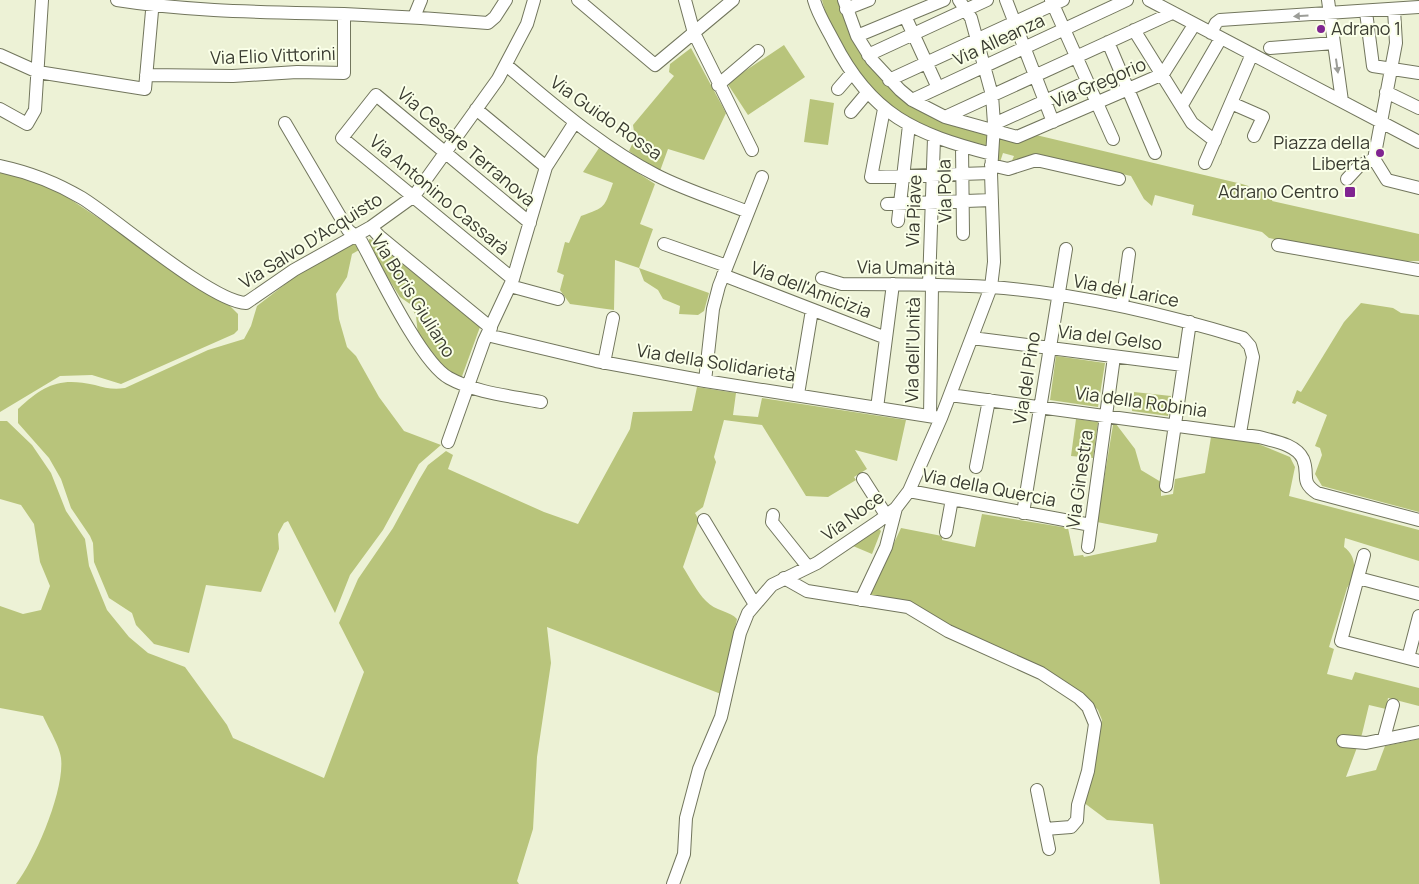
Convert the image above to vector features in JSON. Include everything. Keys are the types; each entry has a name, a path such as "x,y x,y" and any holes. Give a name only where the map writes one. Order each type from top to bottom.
{"street":[{"path":"0,109 27,124 35,110 42,0"},
{"path":"117,0 259,13 344,14 488,23 495,17 506,0"},
{"path":"414,18 421,0"},
{"name":"Via Salvo D'Acquisto","path":"0,166 27,172 81,198 212,289 240,303 251,300 294,270 371,227 414,196 506,64 527,24 534,0"},
{"path":"578,0 655,64 733,0"},
{"path":"685,0 694,33 718,85 752,150"},
{"path":"814,0 851,74 884,109 909,125 934,138 962,146 991,164 1008,170 1036,160 1119,179"},
{"path":"857,36 944,0"},
{"path":"868,55 914,34 962,5 987,0"},
{"path":"1006,0 1053,122"},
{"name":"Via Alleanza","path":"912,100 1127,0"},
{"path":"1149,0 1419,142"},
{"path":"1328,0 1342,101"},
{"path":"845,4 866,1"},
{"path":"889,80 1055,2 1064,29 1113,140"},
{"path":"0,55 38,72 145,89 152,3"},
{"name":"Via Gregorio","path":"845,4 857,36 868,55 889,80 912,100 944,117 1017,137 1163,74 1194,25"},
{"name":"Via Noce","path":"673,884 684,854 686,818 699,769 721,716 740,633 754,603 772,585 808,567 891,512 909,492 936,417 950,395 991,287 994,262 991,164 994,132 992,95 971,18 962,5"},
{"path":"1398,6 1396,43 1374,159 1387,180 1413,186"},
{"path":"1182,105 1216,36 1216,23 1220,20 1330,14 1398,6 1419,8"},
{"path":"1370,8 1373,66 1419,73"},
{"path":"944,117 1172,13"},
{"name":"Via Elio Vittorini","path":"146,75 232,76 297,72 344,73 344,14"},
{"path":"905,16 938,88"},
{"path":"1134,30 1192,123 1215,141"},
{"path":"1108,42 1155,152"},
{"path":"1270,48 1334,43"},
{"path":"718,85 758,51"},
{"path":"1205,163 1252,54"},
{"name":"Via Guido Rossa","path":"506,64 574,122 656,175 748,212"},
{"path":"838,89 851,74"},
{"path":"994,132 1045,101 1087,82"},
{"path":"1386,92 1419,108"},
{"path":"851,112 868,93"},
{"name":"Via Cesare Terranova","path":"342,138 376,95 530,222"},
{"path":"1231,104 1263,117 1254,136"},
{"path":"476,109 546,167"},
{"path":"884,109 871,177 962,174 991,164"},
{"path":"448,442 489,331 512,282 546,167 574,122"},
{"name":"Via Boris Giuliano","path":"285,123 354,237 361,241 420,346 432,362 448,378 468,386 541,402"},
{"path":"898,222 894,204 903,176 909,125"},
{"name":"Via Antonino Cassarà","path":"342,138 414,196 512,282 558,299"},
{"name":"Via Piave","path":"930,286 934,138"},
{"name":"Via Pola","path":"962,146 963,234"},
{"path":"1347,178 1359,166 1374,159"},
{"path":"705,381 713,309 725,270 762,177"},
{"path":"894,204 992,200"},
{"name":"Via della Solidarietà","path":"371,227 489,331 604,363 705,381 936,417"},
{"name":"Via dell'Amicizia","path":"664,244 812,310 886,338"},
{"path":"1278,245 1419,270"},
{"name":"Via del Pino","path":"1023,513 1066,249"},
{"path":"1122,305 1130,254"},
{"name":"Via Umanità","path":"822,278 842,284 991,287"},
{"path":"878,408 893,284"},
{"name":"Via dell'Unità","path":"930,286 936,417"},
{"name":"Via del Larice","path":"991,287 1122,305 1243,338 1250,346 1253,357 1240,433"},
{"path":"798,394 812,310"},
{"path":"604,363 613,318"},
{"path":"1166,486 1190,322"},
{"name":"Via del Gelso","path":"972,338 1183,365"},
{"name":"Via Ginestra","path":"1088,547 1114,357"},
{"name":"Via della Robinia","path":"950,395 1240,433 1288,446 1297,452 1303,460 1304,477 1308,488 1317,493 1419,520"},
{"path":"976,467 989,400"},
{"path":"861,600 886,548 891,512 863,479"},
{"name":"Via della Quercia","path":"909,492 1091,525"},
{"path":"946,532 952,499"},
{"path":"772,515 772,522 808,567"},
{"path":"704,520 754,603"},
{"path":"1364,555 1341,641 1413,660 1419,616"},
{"path":"784,578 808,591 889,603 919,612 948,631 1041,673 1088,707 1095,724 1088,771 1078,805 1077,820 1071,827 1045,829"},
{"path":"1358,578 1419,594"},
{"path":"1384,738 1393,706"},
{"path":"1343,741 1366,742 1419,732"},
{"path":"1037,790 1049,849"}],"green space":[{"path":"822,0 842,0 892,86 990,134 987,149 927,129 904,117 883,101 860,76 840,46 826,15"},
{"path":"784,45 805,77 748,115 727,83"},
{"path":"691,48 726,113 704,160 668,149 660,171 654,170 629,151 635,138 633,125 674,76 669,72 670,64"},
{"path":"810,99 834,103 828,145 804,142"},
{"path":"1036,135 1242,184 1274,194 1272,201 1419,234 1419,261 1393,261 1269,238 1262,232 1192,215 1194,205 1155,195 1152,206 1144,199 1131,176 1096,168 1011,163 1014,156 1003,153 1000,162 995,162 998,137"},
{"path":"599,148 655,184 640,224 653,229 639,268 615,260 614,310 570,304 560,290 564,275 557,272 565,242 569,243 581,216 603,206 613,183 583,172"},
{"path":"0,170 40,184 67,197 230,306 238,314 238,330 234,334 121,384 92,375 60,376 0,412"},
{"path":"369,239 373,240 480,327 461,379 451,377 418,335 416,316 410,304 400,297 368,247"},
{"path":"355,243 359,250 352,254 347,277 336,294 339,319 347,347 356,356 379,397 404,431 441,445 419,464 383,530 350,575 335,613 288,521 284,523 278,534 279,549 261,592 206,585 189,653 154,644 136,625 132,613 109,598 94,562 93,543 90,536 71,508 61,479 49,458 18,423 18,409 36,394 53,385 71,382 117,389 125,388 208,350 244,339 251,326 257,306 301,272"},
{"path":"639,268 709,293 704,311 698,315 679,314 680,306 663,299 658,290 644,281"},
{"path":"1361,303 1393,308 1401,313 1419,315 1419,512 1322,486 1315,474 1322,455 1320,448 1315,446 1327,415 1297,401 1295,404 1292,403 1297,390 1301,392 1344,322"},
{"path":"1056,356 1105,363 1098,407 1050,400"},
{"path":"697,387 736,393 733,415 758,417 762,398 906,420 897,461 855,450 867,469 854,477 856,480 828,497 806,496 762,425 724,420 714,457 716,462 703,507 695,513 699,520 683,567 706,601 737,619 721,694 547,627 551,663 537,757 533,829 517,881 519,884 16,884 32,859 54,806 61,772 61,758 43,716 0,708 0,606 23,614 41,610 50,586 40,562 34,524 21,505 0,499 0,421 7,421 32,445 51,473 66,511 85,539 89,566 107,610 129,637 148,653 185,667 227,725 233,738 324,778 364,672 339,623 358,579 393,528 428,465 446,451 453,455 448,469 544,512 578,524 630,429 633,412 692,411"},
{"path":"1134,392 1171,396 1168,416 1132,411"},
{"path":"1076,419 1098,422 1093,458 1071,456"},
{"path":"1116,424 1135,449 1141,470 1161,482 1161,496 1173,494 1175,479 1205,473 1211,437 1251,441 1290,457 1295,467 1289,496 1419,530 1419,561 1345,538 1344,547 1352,556 1354,572 1347,588 1329,647 1334,649 1327,674 1352,680 1355,672 1419,688 1419,706 1388,698 1386,709 1369,705 1362,734 1346,777 1376,770 1385,746 1419,739 1419,884 1160,884 1153,824 1107,820 1083,802 1095,767 1096,749 1102,720 1098,710 1084,695 1062,679 1025,661 869,596 901,528 942,536 942,540 975,547 982,514 1068,528 1074,556 1083,555 1084,557 1156,542 1158,534 1097,522 1113,425"},
{"path":"879,529 881,531 872,554 853,546"}],"place":[{"name":"Adrano 1","path":"1321,29"},
{"name":"Piazza della Libertà","path":"1380,153"},
{"name":"Adrano Centro","path":"1350,192"}]}
